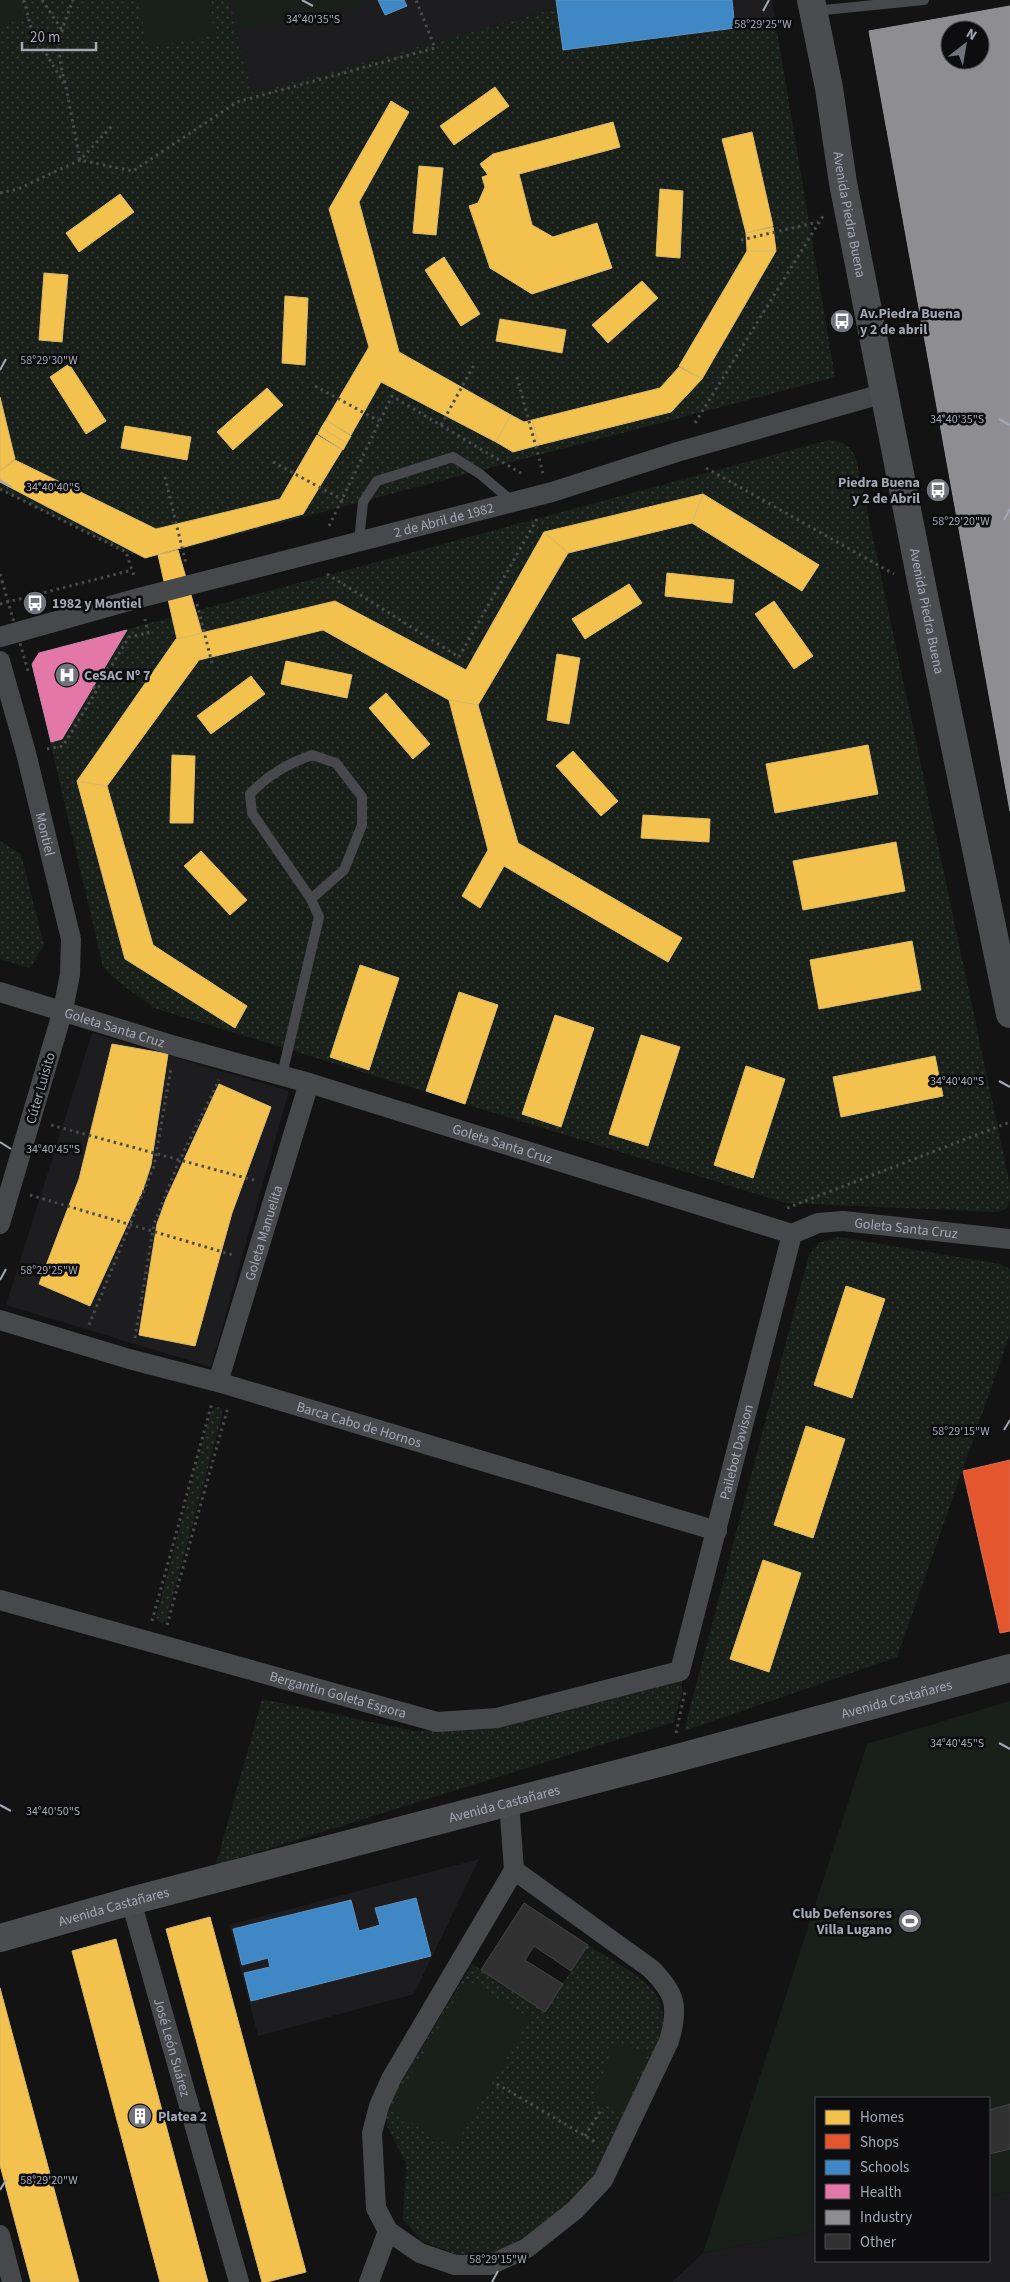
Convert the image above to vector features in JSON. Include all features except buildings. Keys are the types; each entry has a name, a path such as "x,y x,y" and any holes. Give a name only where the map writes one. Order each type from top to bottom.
{"street":[{"name":"Avenida Piedra Buena","path":"812,6 829,88 843,183 923,591 1010,1014"},
{"name":"2 de Abril de 1982","path":"0,637 140,598 513,502 548,485 677,452 885,393"},
{"name":"Montiel","path":"0,661 26,753 71,939 70,974 63,1010"},
{"name":"Goleta Santa Cruz","path":"0,992 175,1046 309,1083 792,1234 818,1223 843,1221 1010,1239"},
{"name":"Cúter Luisito","path":"0,1224 63,1010"},
{"name":"Goleta Manuelita","path":"223,1384 255,1261 309,1083"},
{"name":"Pailebot Davison","path":"680,1671 792,1234"},
{"name":"Barca Cabo de Hornos","path":"0,1320 129,1359 223,1384 717,1531"},
{"name":"Bergantin Goleta Espora","path":"0,1600 437,1722 497,1718 680,1671"},
{"name":"Avenida Castañares","path":"0,1938 131,1901 670,1760 1010,1668"},
{"path":"509,1802 514,1870 391,2079 379,2106 372,2133 376,2208 388,2231 420,2253 455,2265 490,2265 527,2248 574,2210 603,2180 669,2041 676,2018 672,1997 662,1980 650,1968 514,1870"},
{"name":"José León Suárez","path":"131,1901 238,2282"},
{"path":"369,2282 388,2231"},
{"path":"0,2236 12,2282"}],"lane":[{"path":"812,6 924,0"},
{"path":"359,542 363,502 378,481 453,457 480,474 513,502"},
{"path":"282,1075 319,917 311,899 252,813 249,803 250,794 265,778 288,763 312,756 336,763 362,797 362,825 344,870 311,899"}],"path":[{"path":"24,0 31,28 66,87"},
{"path":"42,0 62,30"},
{"path":"74,0 62,30 58,57 66,87 80,160"},
{"path":"80,160 133,170 237,102 435,48 416,0"},
{"path":"0,194 18,189 80,160 113,125"},
{"path":"843,183 677,452 923,591"},
{"path":"740,240 819,222"},
{"path":"441,425 475,363"},
{"path":"302,557 459,657 548,485 517,377"},
{"path":"315,386 380,421"},
{"path":"273,462 343,500"},
{"path":"0,604 132,570"},
{"path":"0,574 28,671"},
{"path":"93,687 97,690"},
{"path":"83,1345 94,1307 148,1183 156,1154 175,1046"},
{"path":"129,1359 136,1335 153,1230 163,1199 228,1061"},
{"path":"31,1119 278,1187"},
{"path":"752,1221 1010,1122"},
{"path":"11,1190 255,1261"},
{"path":"153,1619 223,1384"},
{"path":"168,1622 223,1384"},
{"path":"670,1760 685,1692 685,1680 680,1671"},
{"path":"497,2084 615,2154"},
{"path":"585,2136 602,2108"}],"shaded area":[{"path":"0,0 230,0 239,43 253,93 557,8 563,50 735,28 776,26 835,377 145,558 303,514 342,450 317,435 280,499 156,529 16,460 0,471 15,459 0,397","holes":["495,87 509,106 441,126","391,101 409,113 359,202 399,352 524,422 532,420 513,452 381,382 351,435 326,420 369,347 329,209","752,132 773,226 752,232 773,227 776,250 746,233 722,140","419,166 443,168 436,235","660,189 683,191 679,258 657,256","120,194 134,213 79,251 66,233","444,258 480,314 461,326 425,270","44,273 68,275 61,342 39,339","642,281 658,298 608,343 593,325","285,296 308,298 304,365 282,363","500,319 566,330 562,352 496,341","69,365 105,421 86,434 50,377","679,367 702,379 671,412 539,445 532,420 660,388","267,388 283,405 218,432","125,426 191,437 187,459 121,448"]},
{"path":"0,0 20,0 25,18 0,26"},
{"path":"139,0 208,0 215,35 148,48"},
{"path":"230,0 772,0 776,26 735,28 563,50 557,8 253,93 239,43"},
{"path":"234,0 357,0 358,5 240,29"},
{"path":"829,440 848,446 857,463 1010,1185 1010,1200 1006,1209 998,1212 786,1203 465,1104 498,1005 459,992 426,1091 463,1103 154,1008 117,981 103,967 32,664 39,653","holes":["703,494 818,565 802,591 692,523 568,553 478,705 518,843 682,938 504,866 480,908 462,896 488,850 449,700 323,630 199,660 107,786 153,945 247,1005 235,1028 125,959 77,781 176,639 335,601 466,670 544,532","667,573 733,580 732,602 665,596","630,584 641,604 584,638 572,619","773,601 812,655 794,669 755,614","126,630 61,739 52,742 40,653","557,655 580,659 569,724 547,720","286,662 352,675 281,683","251,676 264,694 211,734 197,716","387,693 430,744 413,759 369,708","868,745 878,794 776,813 766,764","573,751 618,800 602,816 556,766","173,755 195,757 193,823 170,823","643,816 710,819 709,842 642,838","896,843 905,891 803,910 794,861","201,851 247,899 230,915 184,866","912,941 921,990 819,1009 810,960","555,1015 594,1028 561,1127 523,1114","641,1035 680,1048 648,1146 609,1134","935,1056 943,1096 841,1117 833,1078","747,1066 785,1079 752,1178 714,1165"]},
{"path":"0,482 145,558 126,552 0,489"},
{"path":"0,841 21,854 44,945 30,968 0,959"},
{"path":"92,1033 289,1091 211,1367 6,1305"},
{"path":"839,1237 1000,1264 1010,1269 1010,1334 897,1657 684,1731 809,1255 819,1243","holes":["846,1286 852,1398 814,1385","806,1427 845,1439 812,1538 774,1525","763,1560 801,1573 769,1672 731,1659"]},
{"path":"219,1407 222,1409 222,1416 166,1621 160,1623 156,1617 211,1412"},
{"path":"682,1680 682,1692 674,1722 216,1865 262,1699 415,1731 495,1725"},
{"name":"Club Defensores Villa Lugano","path":"1010,1701 1010,2192 990,2196 990,2097 815,2097 815,2231 703,2253 867,1744"},
{"path":"479,1859 414,1994 258,2036 229,1925"},
{"path":"588,1945 630,1971 650,1987 657,1996 663,2014 660,2043 596,2175 565,2207 520,2243 484,2257 457,2255 422,2241 403,2219 406,2163 385,2122 391,2098 472,1964 545,2011"},
{"path":"467,1980 530,2018 454,2148 390,2110"},
{"path":"615,2041 647,2053 624,2112 593,2100"},
{"path":"1010,2192 1010,2282 672,2282 703,2253 815,2231 815,2262 990,2262 990,2196"}],"place":[{"name":"Av.Piedra Buena y 2 de abril","path":"842,321"},
{"name":"Piedra Buena y 2 de Abril","path":"938,490"},
{"name":"1982 y Montiel","path":"35,603"},
{"name":"CeSAC Nº 7","path":"67,675"},
{"name":"Club Defensores Villa Lugano","path":"910,1921"},
{"name":"Platea 2","path":"140,2116"}]}
